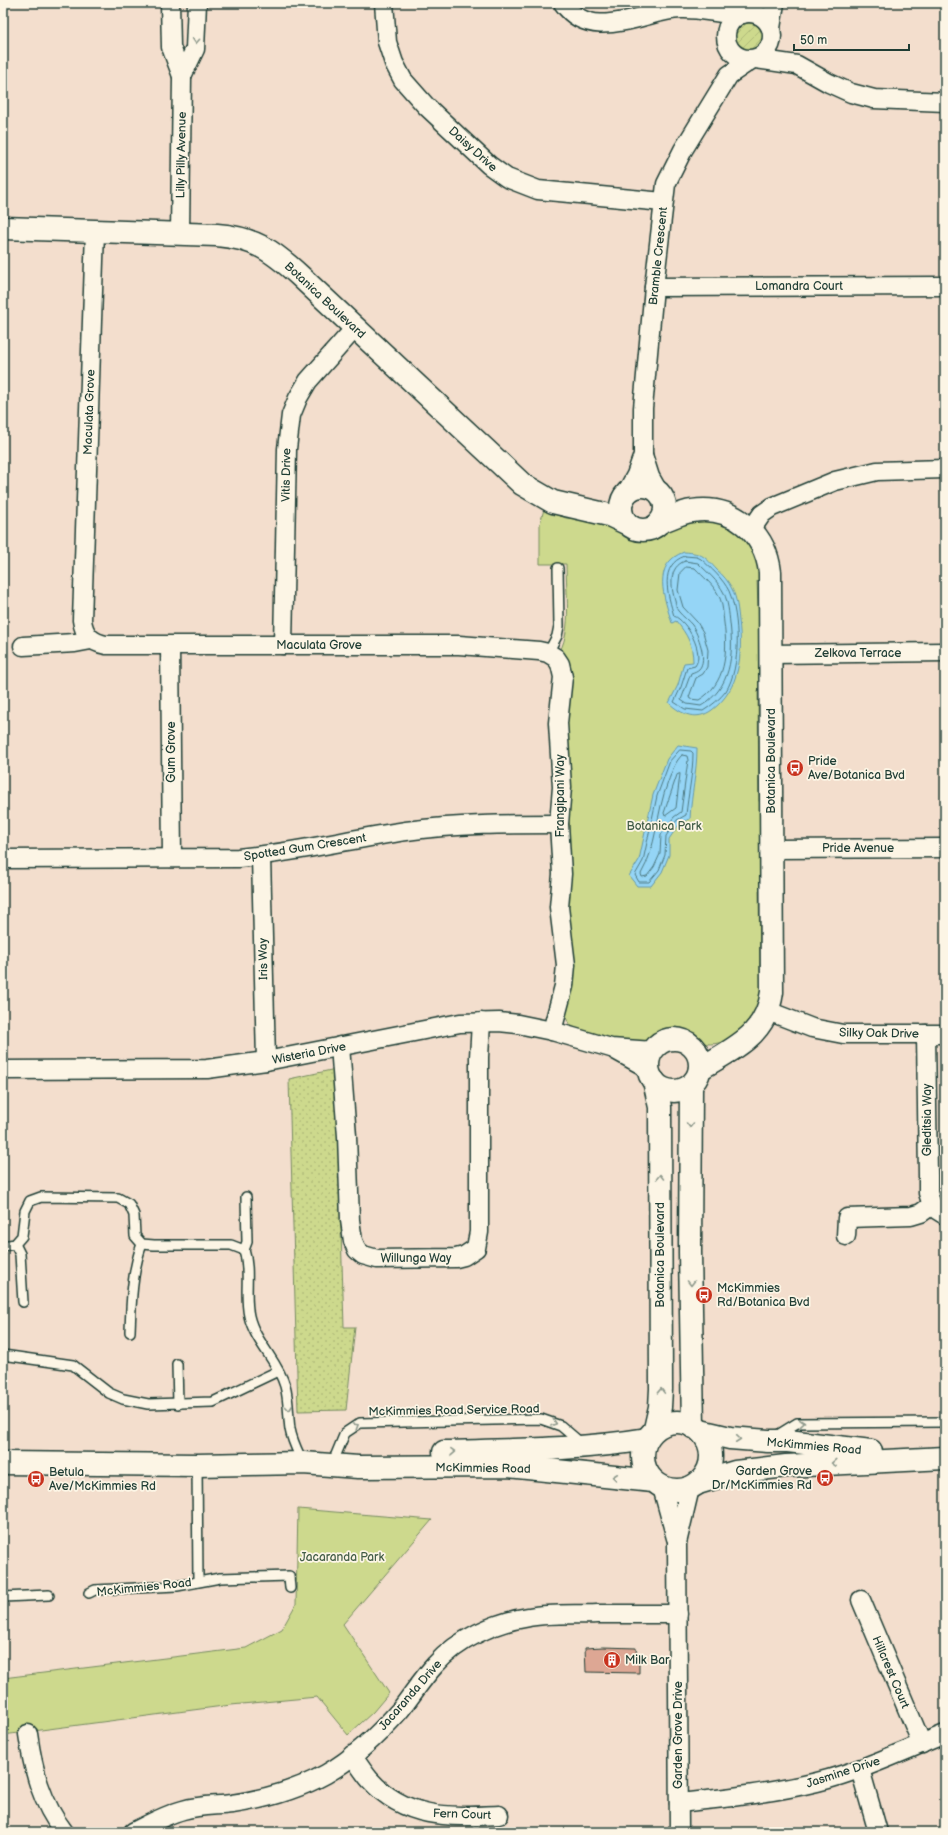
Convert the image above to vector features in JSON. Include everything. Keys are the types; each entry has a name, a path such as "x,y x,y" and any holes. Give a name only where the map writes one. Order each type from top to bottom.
{"street":[{"name":"Lilly Pilly Avenue","path":"170,3 171,48 182,76 180,233"},
{"name":"Lilly Pilly Avenue","path":"182,76 195,49 197,3"},
{"name":"Daisy Drive","path":"384,3 387,42 394,63 403,80 426,106 489,165 501,174 507,178 538,190 663,202"},
{"path":"563,3 575,16 596,23 626,21 670,10 693,9 728,15 751,10 763,17 796,65"},
{"path":"753,59 767,52 773,40 772,31 775,3"},
{"path":"729,75 726,40 727,30 730,23 751,10"},
{"path":"701,11 715,24 736,56 743,59 796,65 834,86 851,93 874,99 945,102"},
{"name":"Bramble Crescent","path":"661,496 650,477 643,455 643,408 654,287 666,184 673,169 729,75 753,59"},
{"name":"Botanica Boulevard","path":"3,228 235,236 262,245 288,265 522,484 553,502 609,515 626,523"},
{"name":"Maculata Grove","path":"91,640 86,634 82,620 95,231"},
{"name":"Lomandra Court","path":"654,287 945,286"},
{"name":"Vitis Drive","path":"283,645 287,449 288,430 291,415 298,398 308,381 355,328"},
{"name":"Bramble Crescent","path":"625,496 636,475 643,455"},
{"path":"751,530 762,514 772,507 835,482 877,471 945,469"},
{"path":"590,510 625,496 639,486 653,488 661,496 665,511 660,522 650,530 637,530 626,523 621,511 625,496"},
{"name":"Botanica Boulevard","path":"661,496 692,511"},
{"name":"Botanica Boulevard","path":"660,522 692,511 721,512 733,516 751,530 766,550 768,561 772,848 772,992 768,1011 763,1022 746,1040 734,1047 710,1050 695,1068"},
{"name":"Maculata Grove","path":"23,646 75,643 91,640 106,645 170,646 459,645 548,653"},
{"name":"Gum Grove","path":"170,646 172,858"},
{"name":"Zelkova Terrace","path":"770,654 945,652"},
{"name":"Frangipani Way","path":"548,653 560,664 563,677 558,723 562,780 558,824 562,874 559,907 566,955 566,969 552,1031"},
{"name":"Spotted Gum Crescent","path":"3,859 261,856 356,839 436,827 558,824"},
{"name":"Pride Avenue","path":"772,848 945,848"},
{"name":"Iris Way","path":"261,856 266,1061"},
{"name":"Silky Oak Drive","path":"768,1011 812,1028 843,1034 945,1034"},
{"name":"Wisteria Drive","path":"3,1070 207,1069 266,1061 460,1023 481,1022 518,1024 552,1031 611,1048 652,1067"},
{"name":"Willunga Way","path":"340,1046 347,1136 350,1220 353,1241 357,1250 363,1255 377,1259 456,1258 472,1253 476,1248 479,1237 479,1057 481,1022"},
{"name":"Gleditsia Way","path":"926,1034 928,1193 939,1210"},
{"path":"695,1068 675,1091 660,1087 652,1067 665,1041 673,1039 688,1043 695,1068 690,1252 697,1429"},
{"name":"Botanica Boulevard","path":"651,1434 660,1408 661,1389 660,1107 652,1067"},
{"path":"846,1236 847,1218 911,1216 939,1210"},
{"path":"660,1253 690,1252"},
{"path":"678,1422 697,1429 707,1441 711,1452 708,1469 694,1485 681,1490 658,1484 646,1472 643,1461 643,1449 651,1434 667,1424 678,1422"},
{"name":"McKimmies Road","path":"697,1429 730,1438 788,1441 937,1458"},
{"name":"McKimmies Road","path":"307,1464 335,1457 613,1444 651,1434"},
{"name":"McKimmies Road","path":"694,1485 736,1472 786,1466 937,1458"},
{"name":"McKimmies Road","path":"3,1463 197,1465 307,1464 358,1467 508,1466 658,1484"},
{"name":"Garden Grove Drive","path":"658,1484 677,1543 679,1832"},
{"name":"Garden Grove Drive","path":"677,1543 694,1485"},
{"name":"Hillcrest Court","path":"862,1600 922,1744"},
{"name":"Jacaranda Drive","path":"133,1832 159,1818 184,1810 231,1804 280,1794 305,1785 327,1773 352,1755 389,1722 436,1664 453,1649 492,1627 530,1616 678,1614"},
{"path":"28,1734 32,1765 39,1788 49,1809 64,1832"},
{"name":"Jasmine Drive","path":"679,1798 738,1795 790,1788 818,1782 860,1769 945,1734"},
{"name":"Fern Court","path":"352,1755 370,1780 383,1792 400,1804 420,1812 439,1815 499,1816"},
{"path":"860,1769 878,1832"}],"lane":[{"path":"548,653 556,636 558,626 558,568"},
{"path":"3,1246 15,1244 22,1236 25,1211 30,1201 41,1197 118,1198 129,1204 134,1215 135,1236 142,1244 231,1244 244,1250"},
{"path":"246,1197 247,1242 244,1250 247,1259 247,1302 249,1316 257,1338 278,1371 285,1386 293,1439 307,1464"},
{"path":"15,1244 20,1254 23,1302"},
{"path":"130,1332 130,1313 137,1258 142,1244"},
{"path":"3,1355 73,1365 109,1393 135,1403 178,1404 213,1402 278,1371"},
{"path":"177,1364 178,1404"},
{"name":"McKimmies Road Service Road","path":"335,1457 345,1433 360,1423 381,1422 541,1419 561,1426 584,1446"},
{"path":"768,1441 797,1423 945,1422"},
{"name":"McKimmies Road","path":"197,1465 198,1581"},
{"name":"McKimmies Road","path":"90,1593 95,1590 177,1586 220,1578 289,1576 290,1588"},
{"path":"3,1597 49,1595"}],"green space":[{"path":"749,23 760,27 764,38 760,49 749,53 738,49 734,38 738,27"},
{"name":"Botanica Park","path":"544,509 566,518 583,519 636,535 646,536 675,523 713,519 737,529 754,548 762,578 757,581 758,608 762,612 762,688 758,691 759,801 763,807 762,888 759,890 760,973 764,977 763,995 761,1005 757,1013 745,1028 729,1039 720,1043 701,1043 678,1036 672,1036 651,1043 642,1044 623,1042 577,1029 570,1025 565,1016 568,923 560,651 564,642 567,620 566,564 540,564 540,524"},
{"path":"336,1069 344,1327 355,1327 346,1410 298,1411 289,1079"},
{"name":"Jacaranda Park","path":"298,1509 432,1520 343,1624 389,1693 373,1712 348,1735 317,1697 231,1705 3,1735 3,1678 246,1648 282,1629 296,1604"}],"water":[{"path":"684,552 695,553 703,556 728,581 736,600 740,633 740,658 738,670 729,692 712,710 695,716 679,711 669,703 678,685 684,663 693,662 691,645 686,635 676,621 672,623 666,603 663,583 667,565 674,557"},
{"path":"678,745 697,748 690,819 680,823 669,839 669,855 662,872 651,886 637,886 629,876 639,860 653,795 667,759"}],"building":[{"name":"Milk Bar","path":"585,1648 636,1648 637,1659 639,1659 639,1673 586,1672"}],"place":[{"name":"Pride Ave/Botanica Bvd","path":"795,768"},
{"name":"McKimmies Rd/Botanica Bvd","path":"704,1295"},
{"name":"Garden Grove Dr/McKimmies Rd","path":"825,1478"},
{"name":"Betula Ave/McKimmies Rd","path":"36,1479"},
{"name":"Milk Bar","path":"612,1660"}]}
